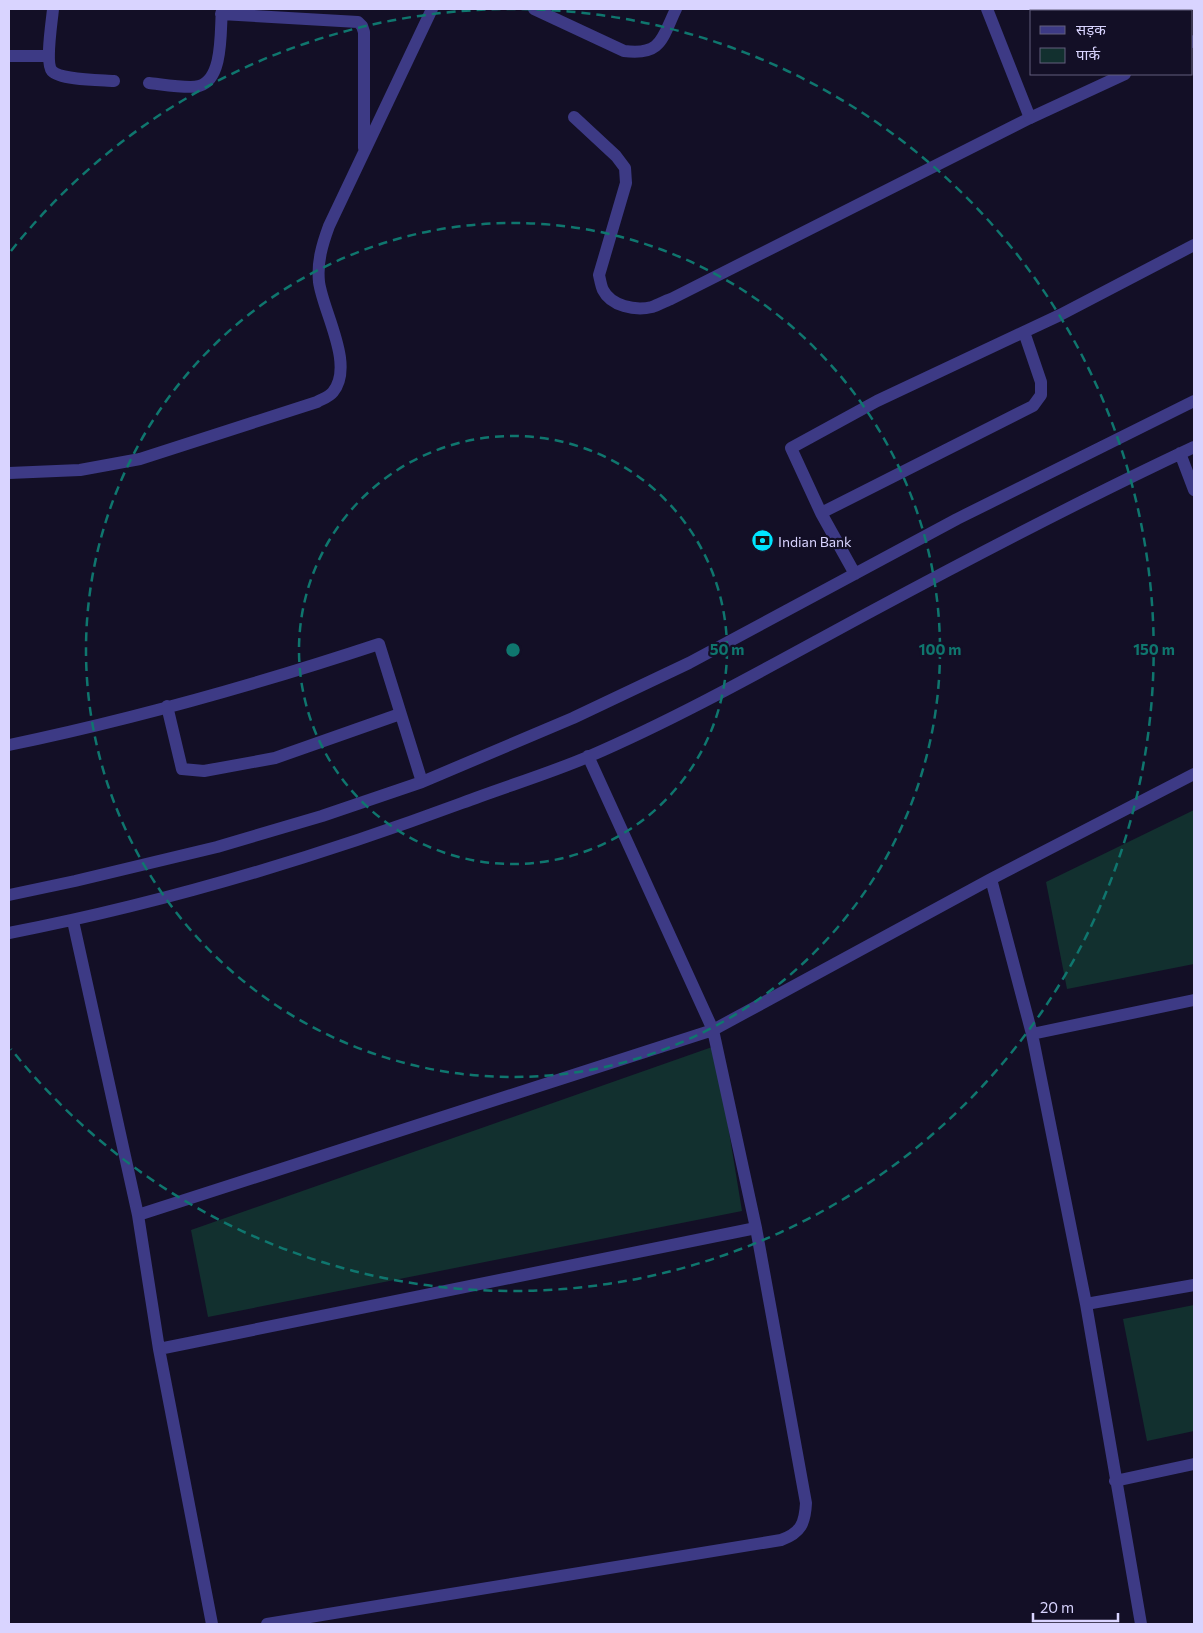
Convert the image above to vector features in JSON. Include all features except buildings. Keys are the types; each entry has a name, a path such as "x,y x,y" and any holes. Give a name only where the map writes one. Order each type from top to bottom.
{"street":[{"path":"53,9 49,56 49,66 53,72 62,76 114,81"},
{"path":"9,473 80,470 140,459 317,402 332,394 340,381 340,359 320,283 319,264 321,248 329,226 432,9"},
{"path":"534,9 624,51 638,53 651,51 661,40 676,9"},
{"path":"987,9 1030,118"},
{"path":"149,83 198,87 209,82 218,60 222,11 358,22 364,32 364,153"},
{"path":"9,56 49,56"},
{"path":"574,117 616,156 625,168 626,183 599,274 602,289 611,300 624,306 637,308 651,307 671,299 1030,118 1123,75"},
{"path":"855,574 821,513 791,448 877,401 1024,332 1194,245"},
{"path":"821,513 1033,406 1041,395 1041,382 1024,332"},
{"path":"9,895 217,847 322,816 422,782 573,718 689,663 957,519 1194,401"},
{"path":"9,934 153,902 336,848 588,756 707,700 976,555 1194,446"},
{"path":"1180,453 1194,490"},
{"path":"9,746 82,730 300,670 379,644 422,782"},
{"path":"167,706 182,769 204,771 275,758 400,714"},
{"path":"267,1624 761,1543 791,1536 800,1528 805,1516 806,1503 756,1228 713,1030 588,756"},
{"path":"138,1215 713,1030 991,880 1194,774"},
{"path":"991,880 1032,1034 1086,1304 1141,1624"},
{"path":"73,921 138,1215 159,1349 212,1624"},
{"path":"1032,1034 1194,1000"},
{"path":"159,1349 756,1228"},
{"path":"1086,1304 1194,1286"},
{"path":"1115,1480 1194,1464"}],"green space":[{"path":"1194,810 1194,964 1067,989 1046,882"},
{"path":"715,1046 742,1211 208,1317 191,1230"},
{"path":"1194,1305 1194,1431 1147,1441 1123,1319"}],"place":[{"name":"Indian Bank","path":"762,541"}]}
